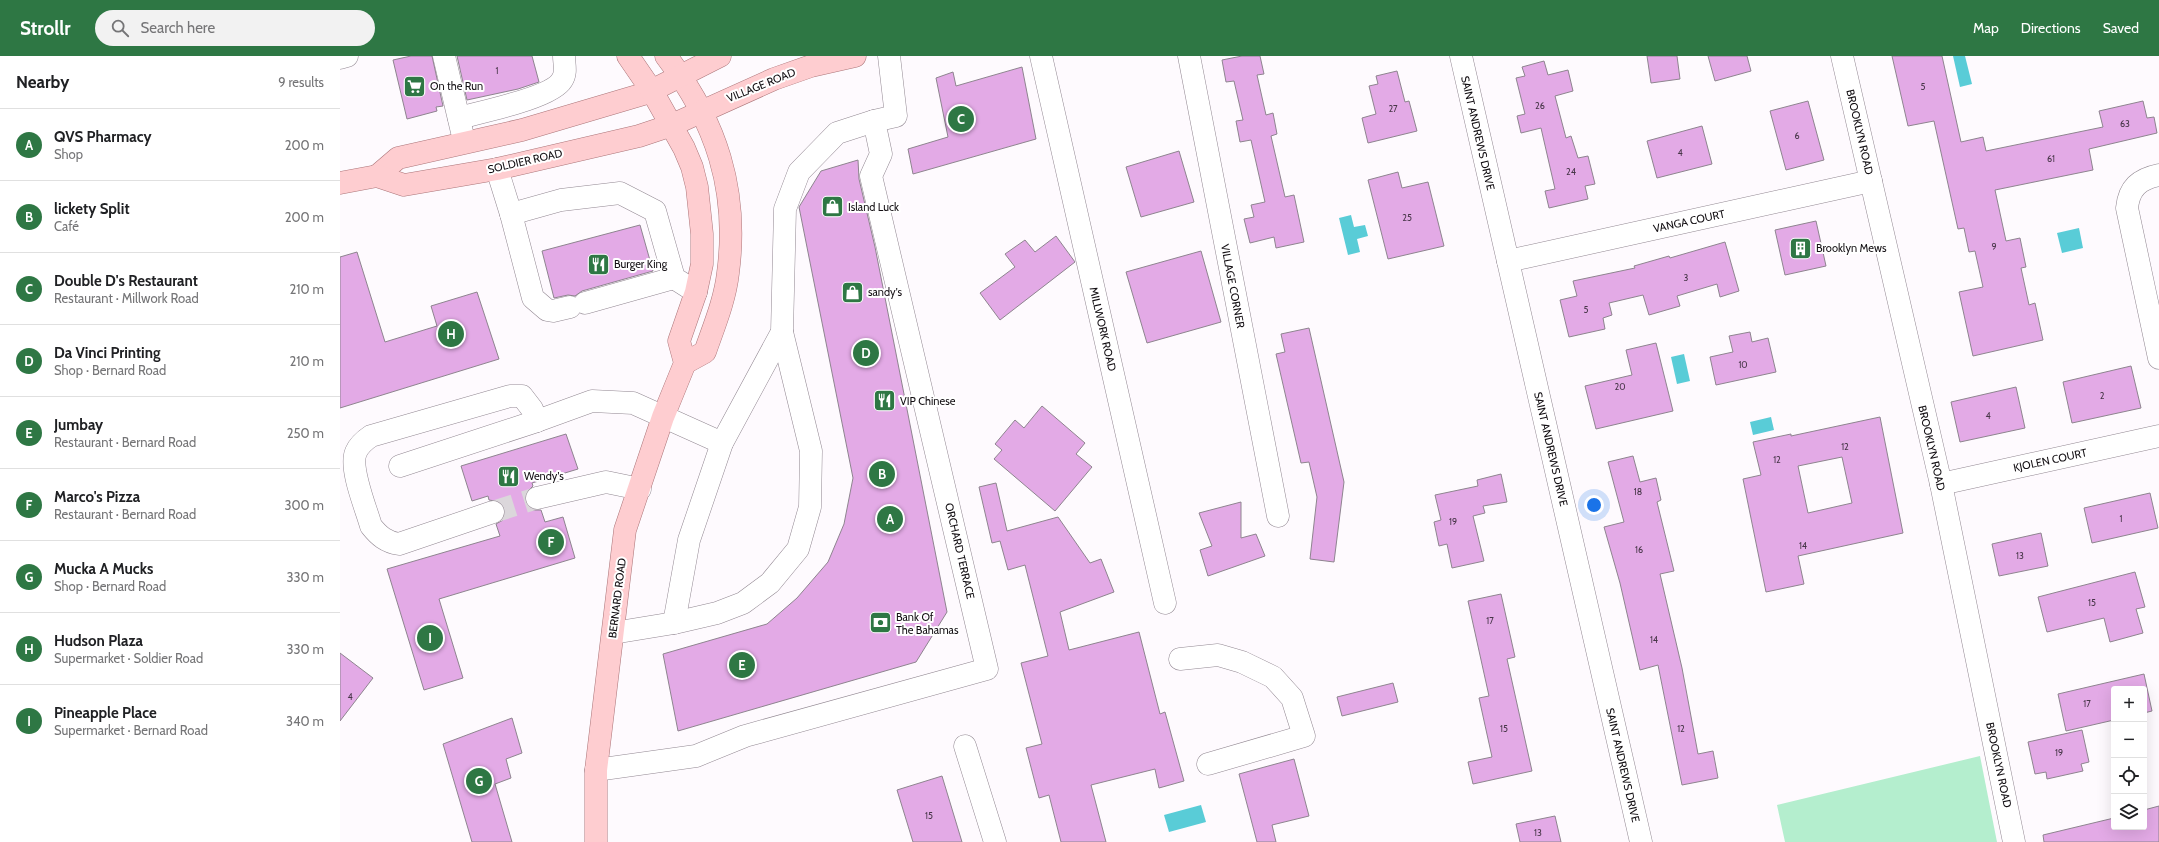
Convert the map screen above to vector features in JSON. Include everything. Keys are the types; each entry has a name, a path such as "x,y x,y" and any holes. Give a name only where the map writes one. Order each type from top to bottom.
{"main road":[{"path":"628,56 652,91 672,125 692,167 697,187 702,234 702,264 696,292 679,341 685,363 705,352 722,304 728,272 730,225 725,176 720,154 702,111 681,76 666,56"},
{"path":"652,91 720,56"},
{"name":"VILLAGE ROAD","path":"672,125 774,78 810,66 855,56"},
{"name":"SOLDIER ROAD","path":"377,176 398,158 522,130 652,91"},
{"name":"SOLDIER ROAD","path":"340,183 377,176 404,185 497,168 639,136 672,125"},
{"name":"BERNARD ROAD","path":"596,842 596,770 625,530 663,418 685,363"}],"street":[{"path":"340,58 347,56"},
{"path":"444,56 464,143"},
{"path":"458,118 542,95 556,88 562,80 565,72 564,56"},
{"path":"613,633 674,623 743,604 770,583 798,548 810,507 811,451 782,332 785,209 799,172 837,133 874,121 896,116 889,56"},
{"name":"MILLWORK ROAD","path":"1042,56 1165,603"},
{"name":"VILLAGE CORNER","path":"1189,56 1278,516"},
{"name":"SAINT ANDREWS DRIVE","path":"1461,56 1641,842"},
{"name":"BROOKLYN ROAD","path":"1842,56 1941,484 2014,842"},
{"name":"ORCHARD TERRACE","path":"596,770 696,756 745,736 987,669 871,176 881,154 874,121"},
{"path":"497,168 512,214 534,298 546,310 553,311 578,305 674,278"},
{"path":"2159,175 2145,178 2135,185 2129,197 2127,208 2159,358"},
{"name":"VANGA COURT","path":"1508,261 1871,181"},
{"path":"512,214 561,200 620,193 655,212 674,278 696,292"},
{"path":"674,623 689,540 722,443 782,332"},
{"path":"493,512 400,544 390,543 377,534 371,526 353,463 356,451 361,443 371,436 510,396 522,396 532,409 536,421"},
{"path":"400,466 592,401 633,403 663,418 722,443"},
{"name":"KJOLEN COURT","path":"1941,484 2159,436"},
{"path":"537,498 606,482 640,489"},
{"path":"1180,659 1218,655 1242,662 1273,677 1292,698 1304,736 1208,764"},
{"path":"965,746 995,842"}],"green space":[{"path":"1980,756 1997,842 1785,842 1777,805"}],"water":[{"path":"1953,56 1965,56 1972,84 1960,87"},
{"path":"1351,215 1354,227 1365,225 1368,236 1357,239 1360,252 1348,255 1339,218"},
{"path":"2079,228 2083,248 2062,253 2057,233"},
{"path":"1684,354 1690,381 1677,384 1671,357"},
{"path":"1771,417 1774,430 1753,435 1750,422"},
{"path":"1201,805 1206,822 1169,832 1164,815"}],"building":[{"name":"On the Run","path":"411,56 432,56 443,106 436,107 437,111 407,119 393,60"},
{"path":"457,56 532,56 539,82 518,89 467,100"},
{"path":"1242,56 1260,56 1264,74 1257,75 1266,115 1273,113 1277,134 1271,136 1285,197 1294,195 1304,242 1276,248 1274,237 1250,243 1244,219 1254,217 1251,205 1265,202 1251,140 1240,142 1236,121 1243,120 1234,81 1226,82 1222,60"},
{"path":"1647,56 1677,56 1680,79 1651,83"},
{"path":"1708,56 1747,56 1751,71 1715,81"},
{"path":"1892,56 1942,56 1961,142 1983,137 1986,151 2103,127 2099,111 2143,101 2147,118 2154,117 2157,133 2089,149 2093,170 1995,190 2006,241 2020,238 2026,267 2021,268 2029,305 2035,303 2043,340 1973,356 1959,292 1983,287 1975,251 1969,252 1964,228 1958,229 1934,121 1908,126"},
{"path":"1544,61 1548,75 1568,70 1573,91 1555,96 1566,138 1571,136 1578,158 1588,156 1595,184 1585,186 1588,199 1549,208 1545,191 1555,189 1541,128 1521,133 1517,116 1525,114 1516,78 1525,76 1522,67"},
{"path":"1022,67 1036,139 913,174 908,149 948,137 936,78 953,72 956,86"},
{"path":"1397,71 1405,102 1409,101 1417,131 1368,143 1362,118 1376,114 1369,86 1378,84 1376,76"},
{"path":"1808,101 1824,160 1786,170 1770,111"},
{"path":"1702,126 1712,164 1657,178 1647,141"},
{"path":"1179,151 1194,202 1141,217 1126,167"},
{"path":"858,160 859,179 875,247 947,612 916,662 678,731 663,654 767,624 797,598 828,562 844,524 853,478 799,207 821,171"},
{"path":"1398,172 1402,188 1428,182 1444,246 1388,259 1368,180"},
{"name":"Brooklyn Mews","path":"1816,221 1826,266 1785,275 1775,230"},
{"name":"Burger King","path":"640,225 653,271 582,291 575,296 568,295 554,298 542,251"},
{"path":"1056,236 1075,262 1000,320 980,293 1015,267 1005,254 1025,240 1035,252"},
{"path":"1725,242 1739,291 1720,297 1717,284 1677,296 1680,306 1649,315 1643,295 1609,303 1612,315 1603,318 1605,329 1569,337 1560,300 1577,296 1573,281 1635,268 1634,266 1669,256 1670,258"},
{"path":"1201,251 1221,322 1147,343 1126,272"},
{"path":"357,252 385,342 437,326 431,306 477,292 499,359 340,408 340,257"},
{"path":"1309,328 1344,482 1334,562 1310,559 1317,497 1309,462 1301,463 1276,354 1285,352 1281,334"},
{"path":"1750,332 1752,342 1768,338 1776,372 1716,385 1710,357 1733,352 1729,336"},
{"path":"1656,343 1673,411 1596,429 1585,386 1632,375 1626,350"},
{"path":"2131,366 2141,408 2072,423 2063,382"},
{"path":"2016,387 2025,428 1960,442 1951,402"},
{"path":"1042,406 1085,443 1076,454 1092,467 1055,511 994,459 1002,450 995,444 1015,420 1024,428"},
{"path":"1880,417 1903,533 1798,556 1804,584 1766,592 1743,479 1761,475 1753,442 1791,434 1791,436","holes":["1842,457 1852,503 1808,513 1798,466"]},
{"path":"566,434 578,469 532,483 533,486 525,494 525,500 528,506 533,510 541,510 545,522 563,517 575,558 439,599 463,678 424,690 387,569 500,536 496,524 503,520 505,508 501,502 489,500 488,496 472,501 461,466"},
{"path":"1633,456 1640,482 1656,478 1661,500 1657,502 1674,571 1660,574 1682,668 1698,754 1713,751 1718,778 1682,785 1658,665 1640,670 1620,583 1604,527 1624,522 1608,462"},
{"path":"1501,474 1507,502 1483,506 1485,513 1473,516 1484,561 1452,568 1447,544 1439,546 1434,522 1441,520 1435,495 1478,486 1477,480"},
{"path":"996,483 1007,531 1058,517 1090,563 1101,559 1114,592 1060,612 1069,650 1139,632 1160,714 1165,712 1184,781 1159,788 1155,769 1091,785 1106,842 1061,842 1049,795 1039,798 1026,748 1042,744 1021,663 1048,656 1025,565 1008,570 1000,541 992,543 979,487"},
{"path":"2150,493 2158,528 2092,543 2084,508"},
{"path":"1241,502 1241,538 1256,534 1265,556 1208,576 1200,550 1212,546 1199,513"},
{"path":"2041,533 2048,566 1999,576 1992,544"},
{"path":"2135,572 2145,607 2136,609 2143,633 2110,642 2104,618 2047,632 2038,597"},
{"path":"1501,594 1515,657 1507,659 1532,771 1473,784 1468,762 1492,757 1479,698 1489,696 1468,601"},
{"path":"340,653 373,678 340,721"},
{"path":"2144,674 2147,686 2111,686 2111,721 2066,731 2058,694"},
{"path":"1393,683 1398,702 1342,716 1337,697"},
{"path":"2147,688 2152,711 2147,712"},
{"path":"512,718 522,753 506,759 511,778 495,784 512,842 472,842 443,744"},
{"path":"2082,730 2089,762 2081,764 2083,771 2047,779 2046,772 2035,774 2028,742"},
{"path":"1294,759 1309,816 1272,825 1276,842 1257,842 1239,774"},
{"path":"942,776 962,842 913,842 897,790"},
{"path":"2159,806 2159,842 2044,842 2043,835 2111,819 2111,830 2147,830 2147,809"},
{"path":"1555,816 1561,842 1520,842 1516,824"}],"tunnel":[{"path":"493,512 537,498"}],"place":[{"name":"On the Run","path":"415,86"},
{"name":"Double D's Restaurant","path":"961,119"},
{"name":"Island Luck","path":"833,207"},
{"name":"Brooklyn Mews","path":"1801,248"},
{"name":"Burger King","path":"598,264"},
{"name":"sandy's","path":"852,292"},
{"name":"Hudson Plaza","path":"451,334"},
{"name":"Da Vinci Printing","path":"866,353"},
{"name":"VIP Chinese","path":"884,401"},
{"name":"lickety Split","path":"882,474"},
{"name":"Wendy's","path":"509,476"},
{"name":"QVS Pharmacy","path":"890,519"},
{"name":"Marco's Pizza","path":"551,542"},
{"name":"Bank Of The Bahamas","path":"881,623"},
{"name":"Pineapple Place","path":"430,638"},
{"name":"Jumbay","path":"742,665"},
{"name":"Mucka A Mucks","path":"479,781"}]}
